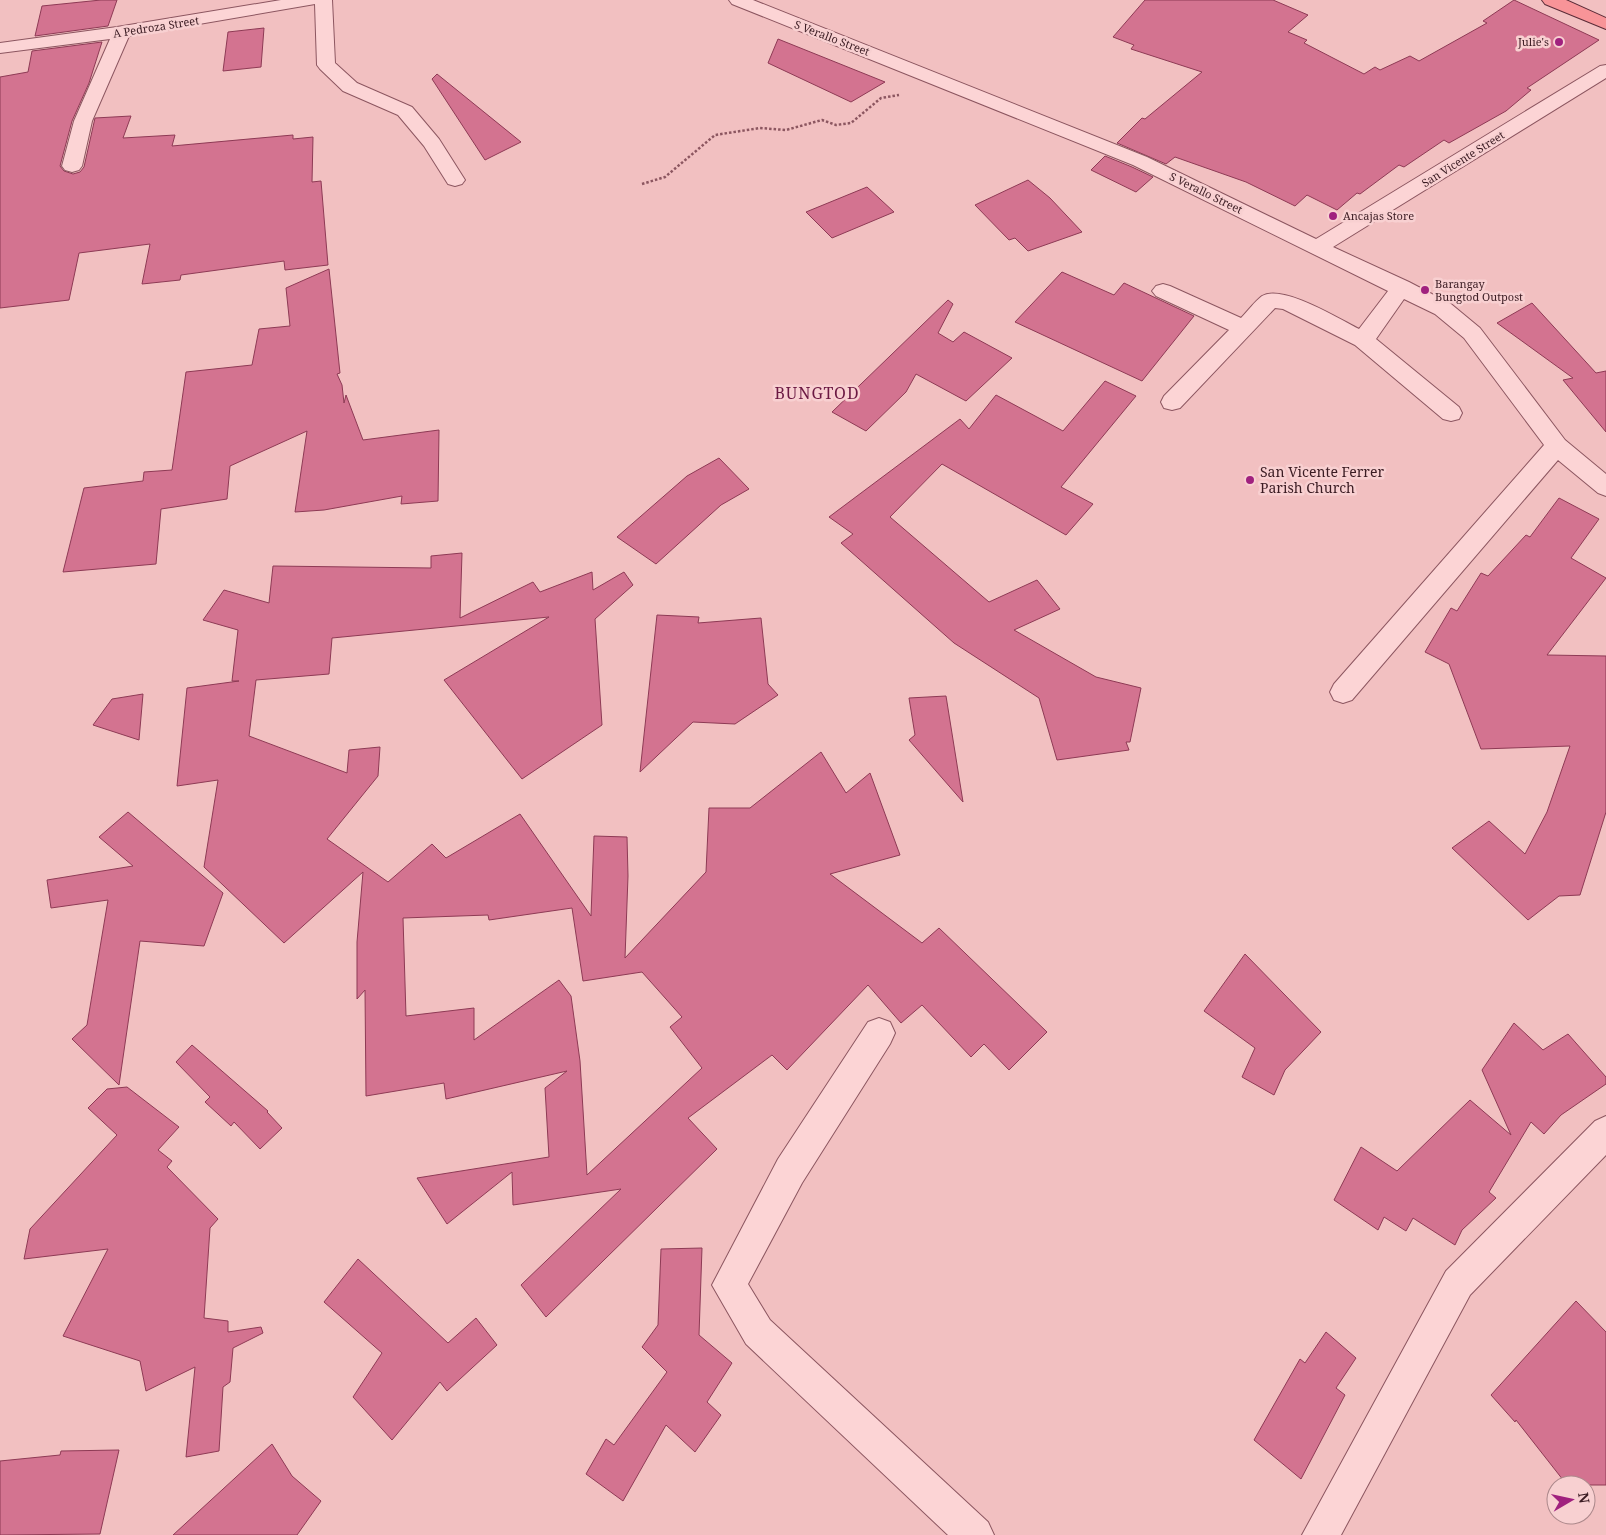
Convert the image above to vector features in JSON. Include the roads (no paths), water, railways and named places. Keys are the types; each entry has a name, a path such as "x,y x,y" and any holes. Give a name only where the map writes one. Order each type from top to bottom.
{"main road":[{"path":"1552,0 1606,24"}],"street":[{"name":"A Pedroza Street","path":"0,48 122,32 310,0"},
{"path":"323,0 326,65 350,87 405,111 432,143 455,180"},
{"name":"S Verallo Street","path":"738,0 1140,161 1319,246 1444,309 1472,333 1558,446 1606,487"},
{"path":"72,166 83,121 122,32"},
{"name":"San Vicente Street","path":"1319,246 1606,70"},
{"path":"1363,340 1402,287"},
{"path":"1163,291 1243,328"},
{"path":"1172,402 1270,301 1287,302 1363,340 1451,413"},
{"path":"1343,692 1558,446"},
{"path":"879,1032 790,1171 729,1285 758,1332 975,1535"},
{"path":"1323,1533 1458,1283 1606,1132"}],"place":[{"name":"Julie's","path":"1559,42"},
{"name":"Ancajas Store","path":"1333,216"},
{"name":"Barangay Bungtod Outpost","path":"1425,290"},
{"name":"San Vicente Ferrer Parish Church","path":"1250,480"}],"district":[{"name":"BUNGTOD","path":"817,393"}]}
